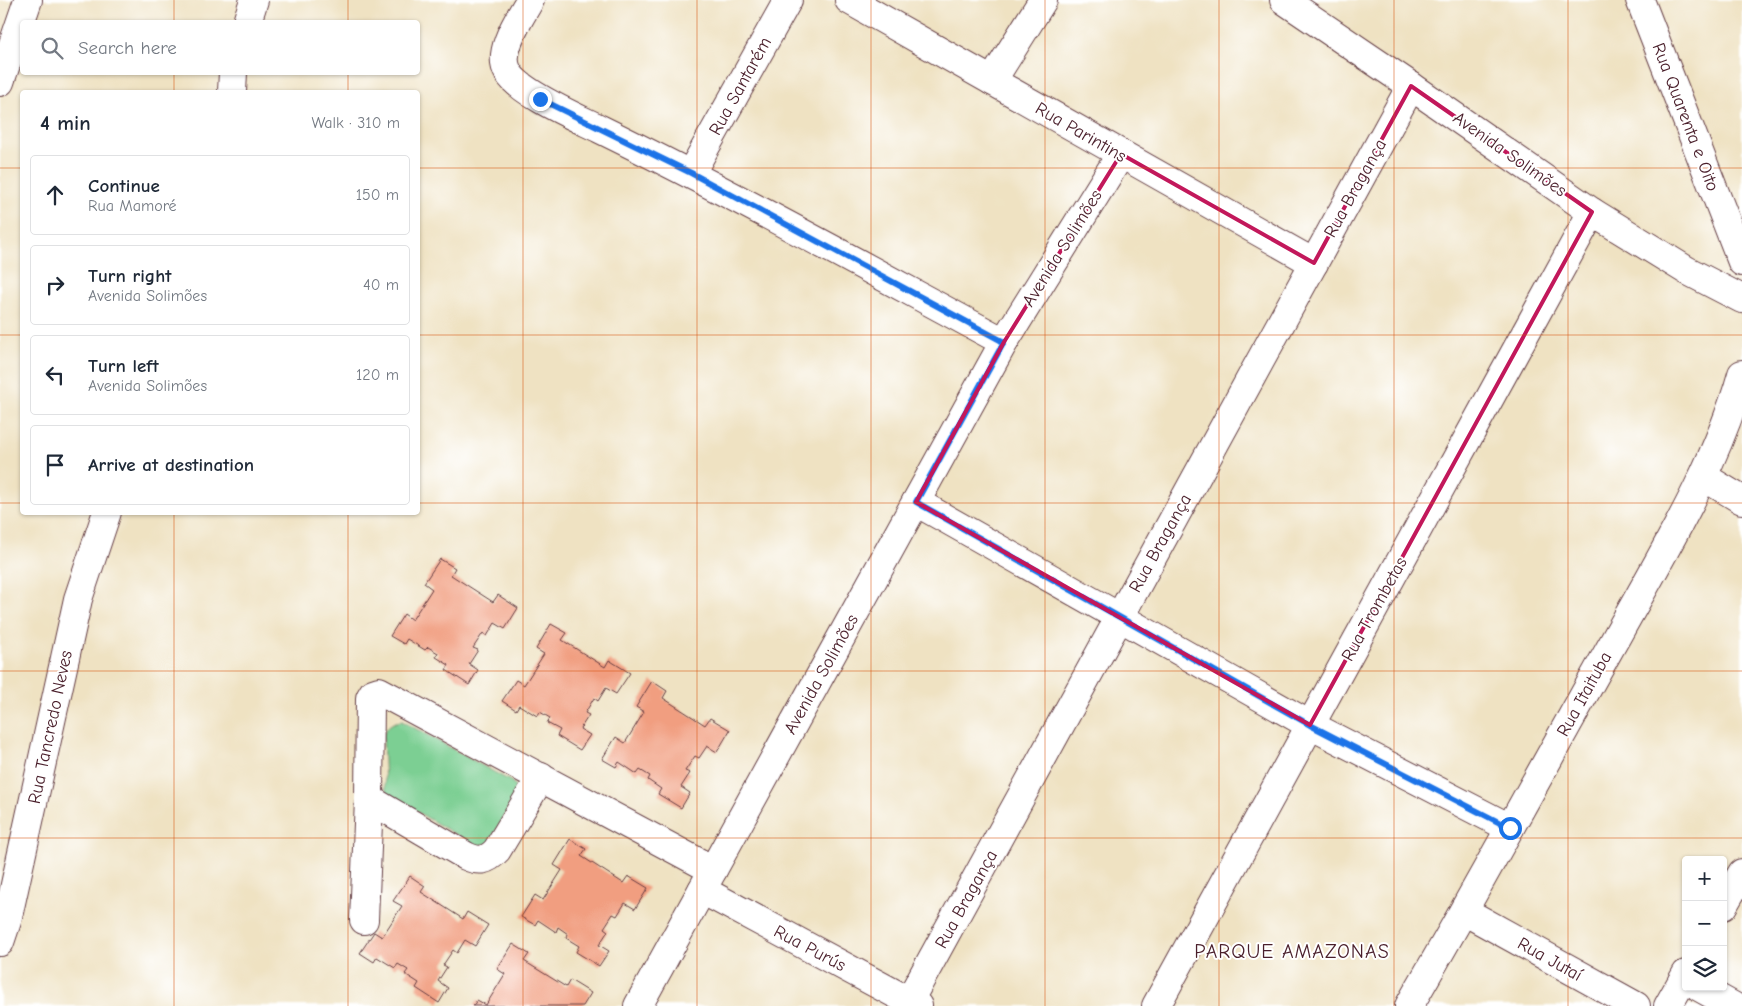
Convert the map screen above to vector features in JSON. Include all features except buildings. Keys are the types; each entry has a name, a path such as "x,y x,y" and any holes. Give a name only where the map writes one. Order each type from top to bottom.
{"street":[{"path":"21,20 28,0"},
{"path":"248,20 254,0"},
{"path":"530,0 513,30 504,59 506,71 512,78 540,99 691,173 1004,342"},
{"name":"Rua Santarém","path":"691,173 788,0"},
{"name":"Rua Parintins","path":"849,0 1314,263"},
{"path":"992,81 1043,0"},
{"name":"Avenida Solimões","path":"1284,0 1592,212 1686,270 1742,299"},
{"name":"Rua Quarenta e Oito","path":"1640,0 1742,262"},
{"path":"0,82 20,23"},
{"path":"232,90 233,75"},
{"name":"Rua Bragança","path":"914,1004 1119,618 1411,86"},
{"name":"Avenida Solimões","path":"638,1006 1004,342 1121,154"},
{"name":"Rua Trombetas","path":"1156,1006 1592,212"},
{"name":"Rua Itaituba","path":"1409,1006 1464,911 1704,477 1735,400 1742,374"},
{"path":"1704,477 1742,500"},
{"path":"916,502 1310,725 1510,828"},
{"name":"Rua Tancredo Neves","path":"2,927 78,599 105,515"},
{"name":"Rua Purús","path":"369,798 370,698 373,693 379,691 541,777 914,1004"},
{"path":"364,920 369,798 466,856 474,860 482,860 490,857 497,850 541,777"},
{"path":"1726,901 1742,872"},
{"name":"Rua Jutaí","path":"1464,911 1636,1006"},
{"path":"1668,1006 1682,989"},
{"path":"1708,991 1733,1006"}],"highlighted area":[{"path":"1411,86 1592,212 1310,725 916,502 1004,342 1121,154 1314,263"}],"green space":[{"path":"402,721 512,782 515,786 516,796 489,843 477,847 388,795 385,788 383,736 390,725"}],"district":[{"name":"PARQUE AMAZONAS","path":"1292,951"}],"route":[{"path":"540,99 691,173 1004,342 916,502 1310,725 1510,828"}]}
